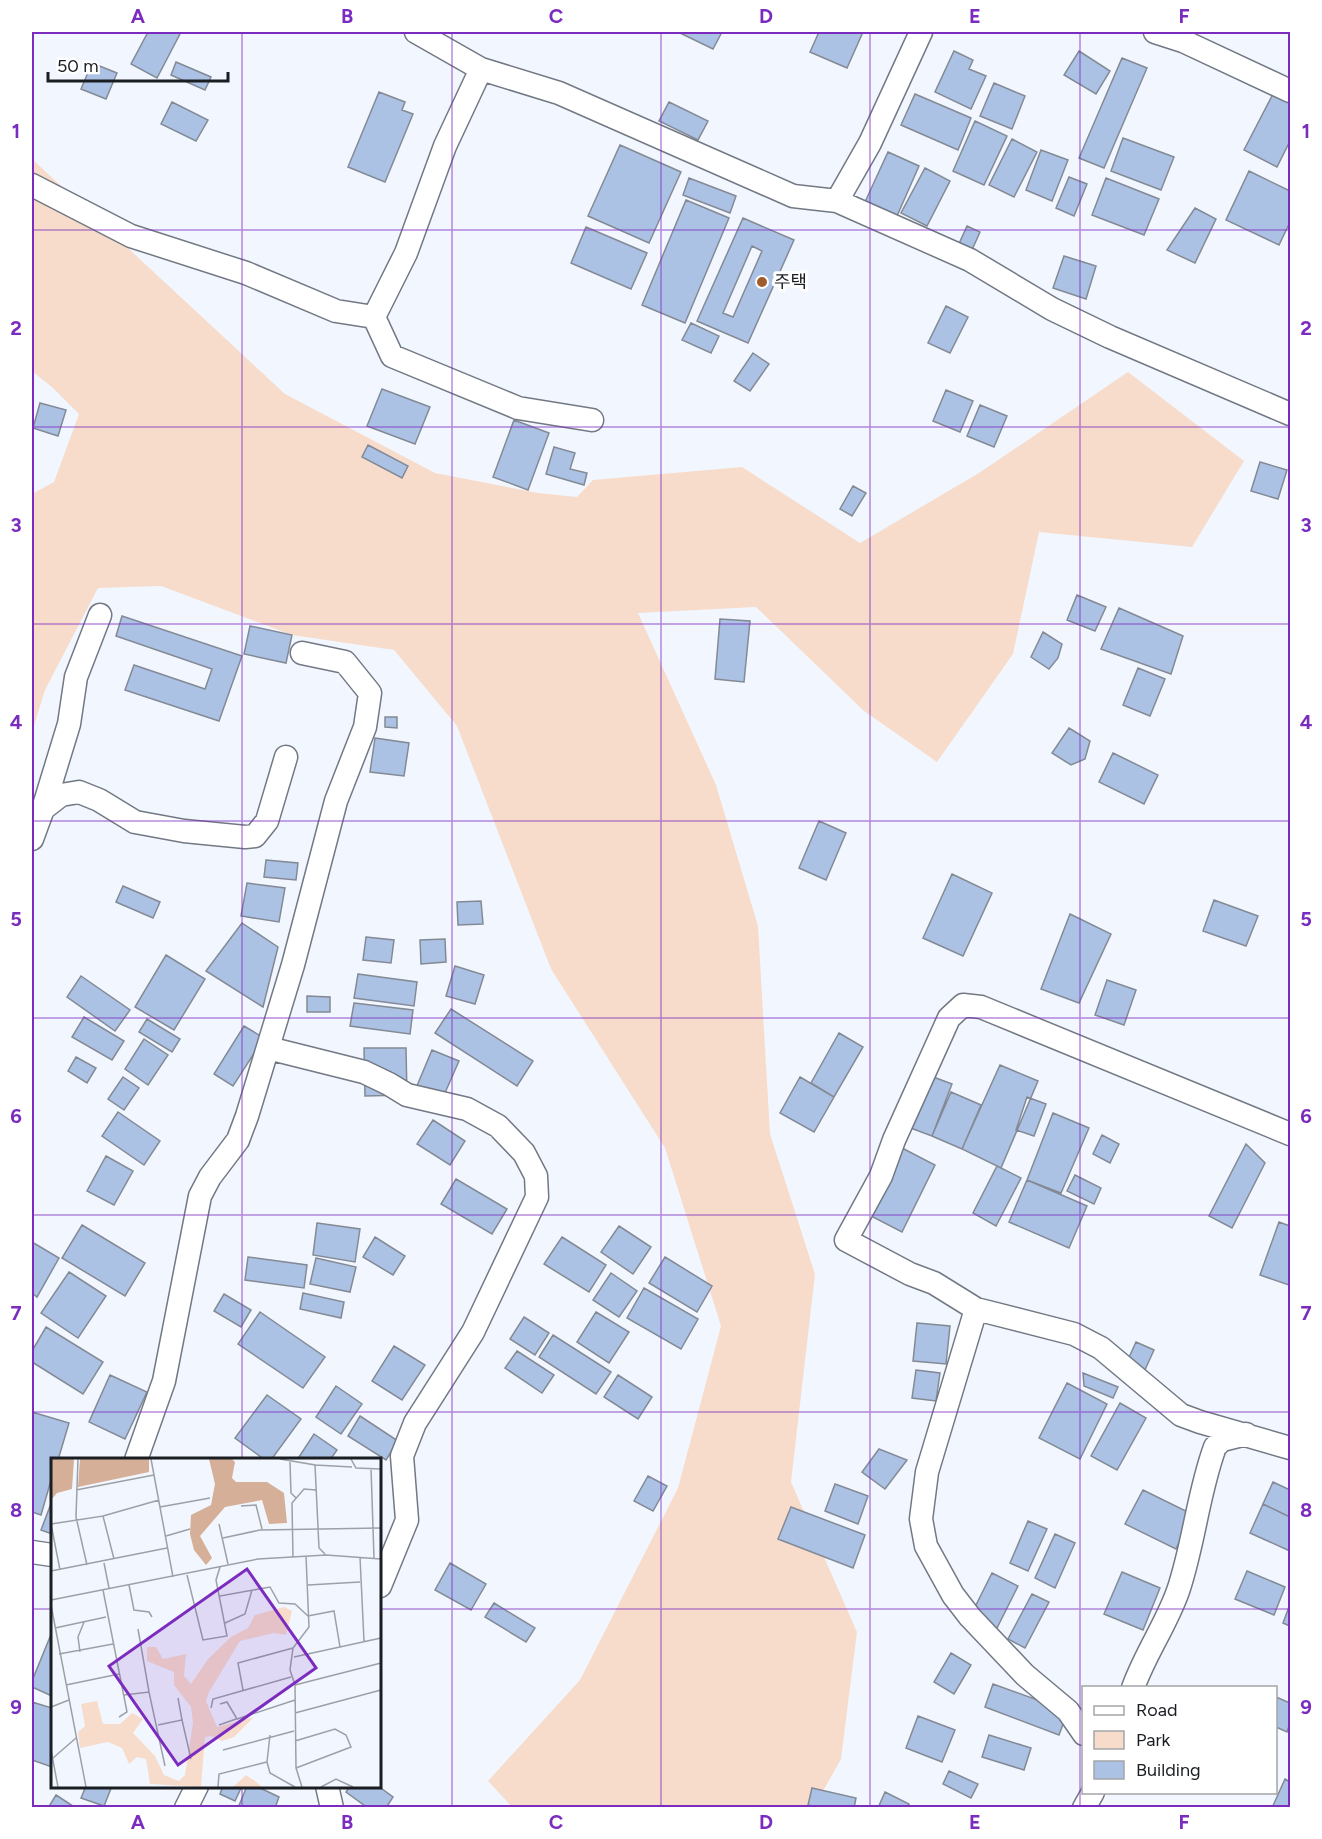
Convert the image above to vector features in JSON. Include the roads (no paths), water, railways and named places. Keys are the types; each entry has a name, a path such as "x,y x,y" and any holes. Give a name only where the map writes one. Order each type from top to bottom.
{"street":[{"path":"416,32 481,69 559,93 794,196 837,201 970,260 1052,309 1110,337 1290,414"},
{"path":"837,201 870,144 921,32"},
{"path":"1155,32 1184,36 1290,91"},
{"path":"374,316 405,253 445,146 481,69"},
{"path":"32,185 131,236 246,273 336,311 374,316"},
{"path":"374,316 392,356 518,408 592,420"},
{"path":"32,839 69,724 76,677 100,615"},
{"path":"137,1458 164,1381 200,1196 210,1177 238,1140 293,965 336,801 365,727 370,693 345,662 302,653"},
{"path":"43,809 61,795 79,792 99,800 135,822 156,827 245,837 255,836 267,821 286,757"},
{"path":"1290,1134 981,1007 963,1005 949,1018 894,1140 881,1176 846,1240 910,1274 934,1283 976,1309 1074,1334 1101,1348 1181,1414 1200,1422 1290,1448"},
{"path":"268,1048 364,1072 407,1095 467,1109 498,1126 524,1153 536,1176 537,1197 473,1332 415,1423 402,1456 407,1520 381,1584"},
{"path":"976,1309 927,1472 921,1519 926,1546 953,1595 970,1617 1025,1675 1068,1711 1082,1732"},
{"path":"1134,1686 1145,1659 1162,1630 1178,1591 1215,1447 1222,1440 1246,1434"},
{"path":"32,1552 51,1555"},
{"path":"186,1808 196,1788"},
{"path":"327,1788 332,1808"},
{"path":"1084,1808 1092,1794"}],"place":[{"name":"주택","path":"762,282"}]}
